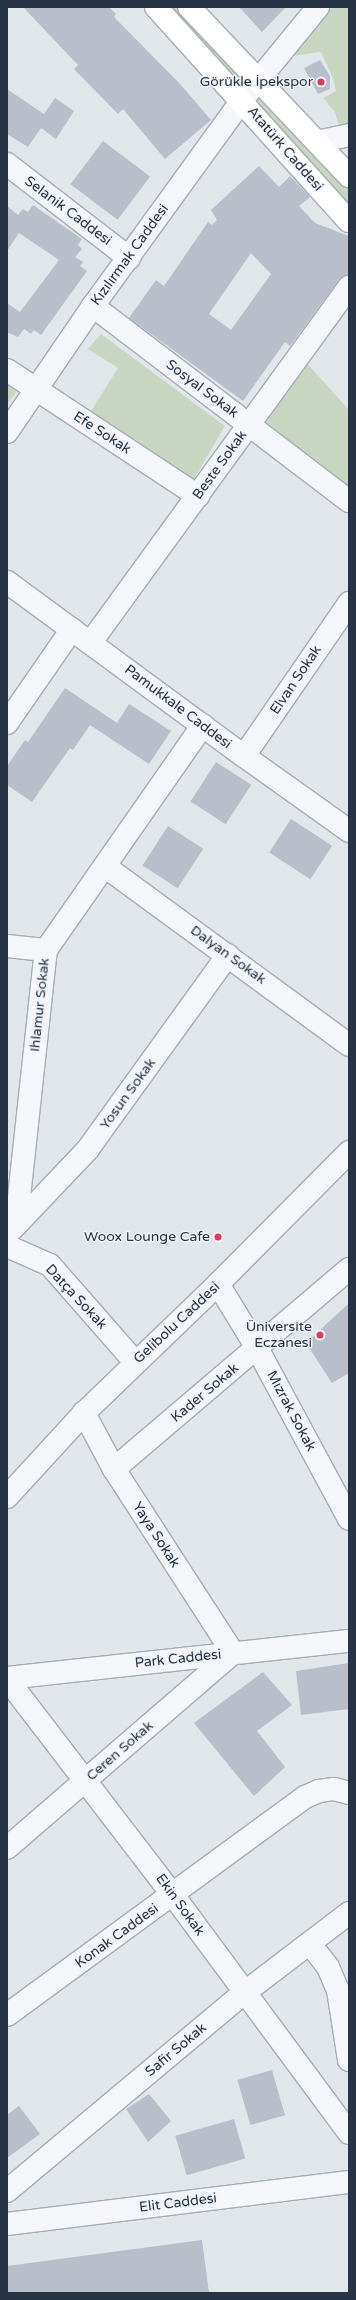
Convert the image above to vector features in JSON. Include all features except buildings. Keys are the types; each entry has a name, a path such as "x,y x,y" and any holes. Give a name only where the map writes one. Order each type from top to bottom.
{"main road":[{"name":"Atatürk Caddesi","path":"156,7 242,100 349,221"},
{"name":"Atatürk Caddesi","path":"189,7 349,176"}],"street":[{"name":"Kızılırmak Caddesi","path":"7,432 93,306 242,100 318,7"},
{"path":"317,142 349,135"},
{"name":"Selanik Caddesi","path":"7,164 129,258"},
{"name":"Beste Sokak","path":"91,642 349,286"},
{"name":"Sosyal Sokak","path":"93,306 349,501"},
{"name":"Efe Sokak","path":"7,370 198,496"},
{"name":"Pamukkale Caddesi","path":"7,582 349,831"},
{"name":"Elvan Sokak","path":"244,756 349,603"},
{"path":"7,723 72,629"},
{"name":"Ihlamur Sokak","path":"12,1230 46,950 106,867 203,725"},
{"name":"Dalyan Sokak","path":"106,867 349,1045"},
{"path":"7,946 46,950"},
{"name":"Yosun Sokak","path":"12,1230 88,1149 228,955"},
{"name":"Gelibolu Caddesi","path":"7,1497 84,1413 135,1362 218,1284 348,1156"},
{"name":"Datça Sokak","path":"7,1246 50,1265 135,1362"},
{"name":"Kader Sokak","path":"114,1469 349,1269"},
{"name":"Mızrak Sokak","path":"218,1284 257,1348 349,1518"},
{"name":"Yaya Sokak","path":"84,1413 114,1469 233,1653"},
{"name":"Park Caddesi","path":"7,1678 349,1641"},
{"name":"Ceren Sokak","path":"7,1848 233,1653"},
{"name":"Ekin Sokak","path":"7,1678 173,1895 349,2133"},
{"name":"Konak Caddesi","path":"7,2015 305,1797 319,1791 334,1789 349,1793"},
{"name":"Safir Sokak","path":"7,2191 244,1993 349,1913"},
{"path":"310,1944 328,1967 338,1990 349,2060"},
{"name":"Elit Caddesi","path":"7,2224 349,2182"}],"green space":[{"path":"156,7 189,7 349,175 349,221"},
{"path":"318,7 349,7 349,135 342,136 335,112 323,98 336,91 333,78 321,52 278,58"},
{"path":"101,334 225,426 191,484 88,416 118,368 88,349"},
{"path":"304,360 349,410 349,488 262,422"},
{"path":"7,383 18,390 7,404"}],"place":[{"name":"Görükle İpekspor","path":"321,82"},
{"name":"Woox Lounge Cafe","path":"218,1237"},
{"name":"Üniversite Eczanesi","path":"320,1335"}]}
